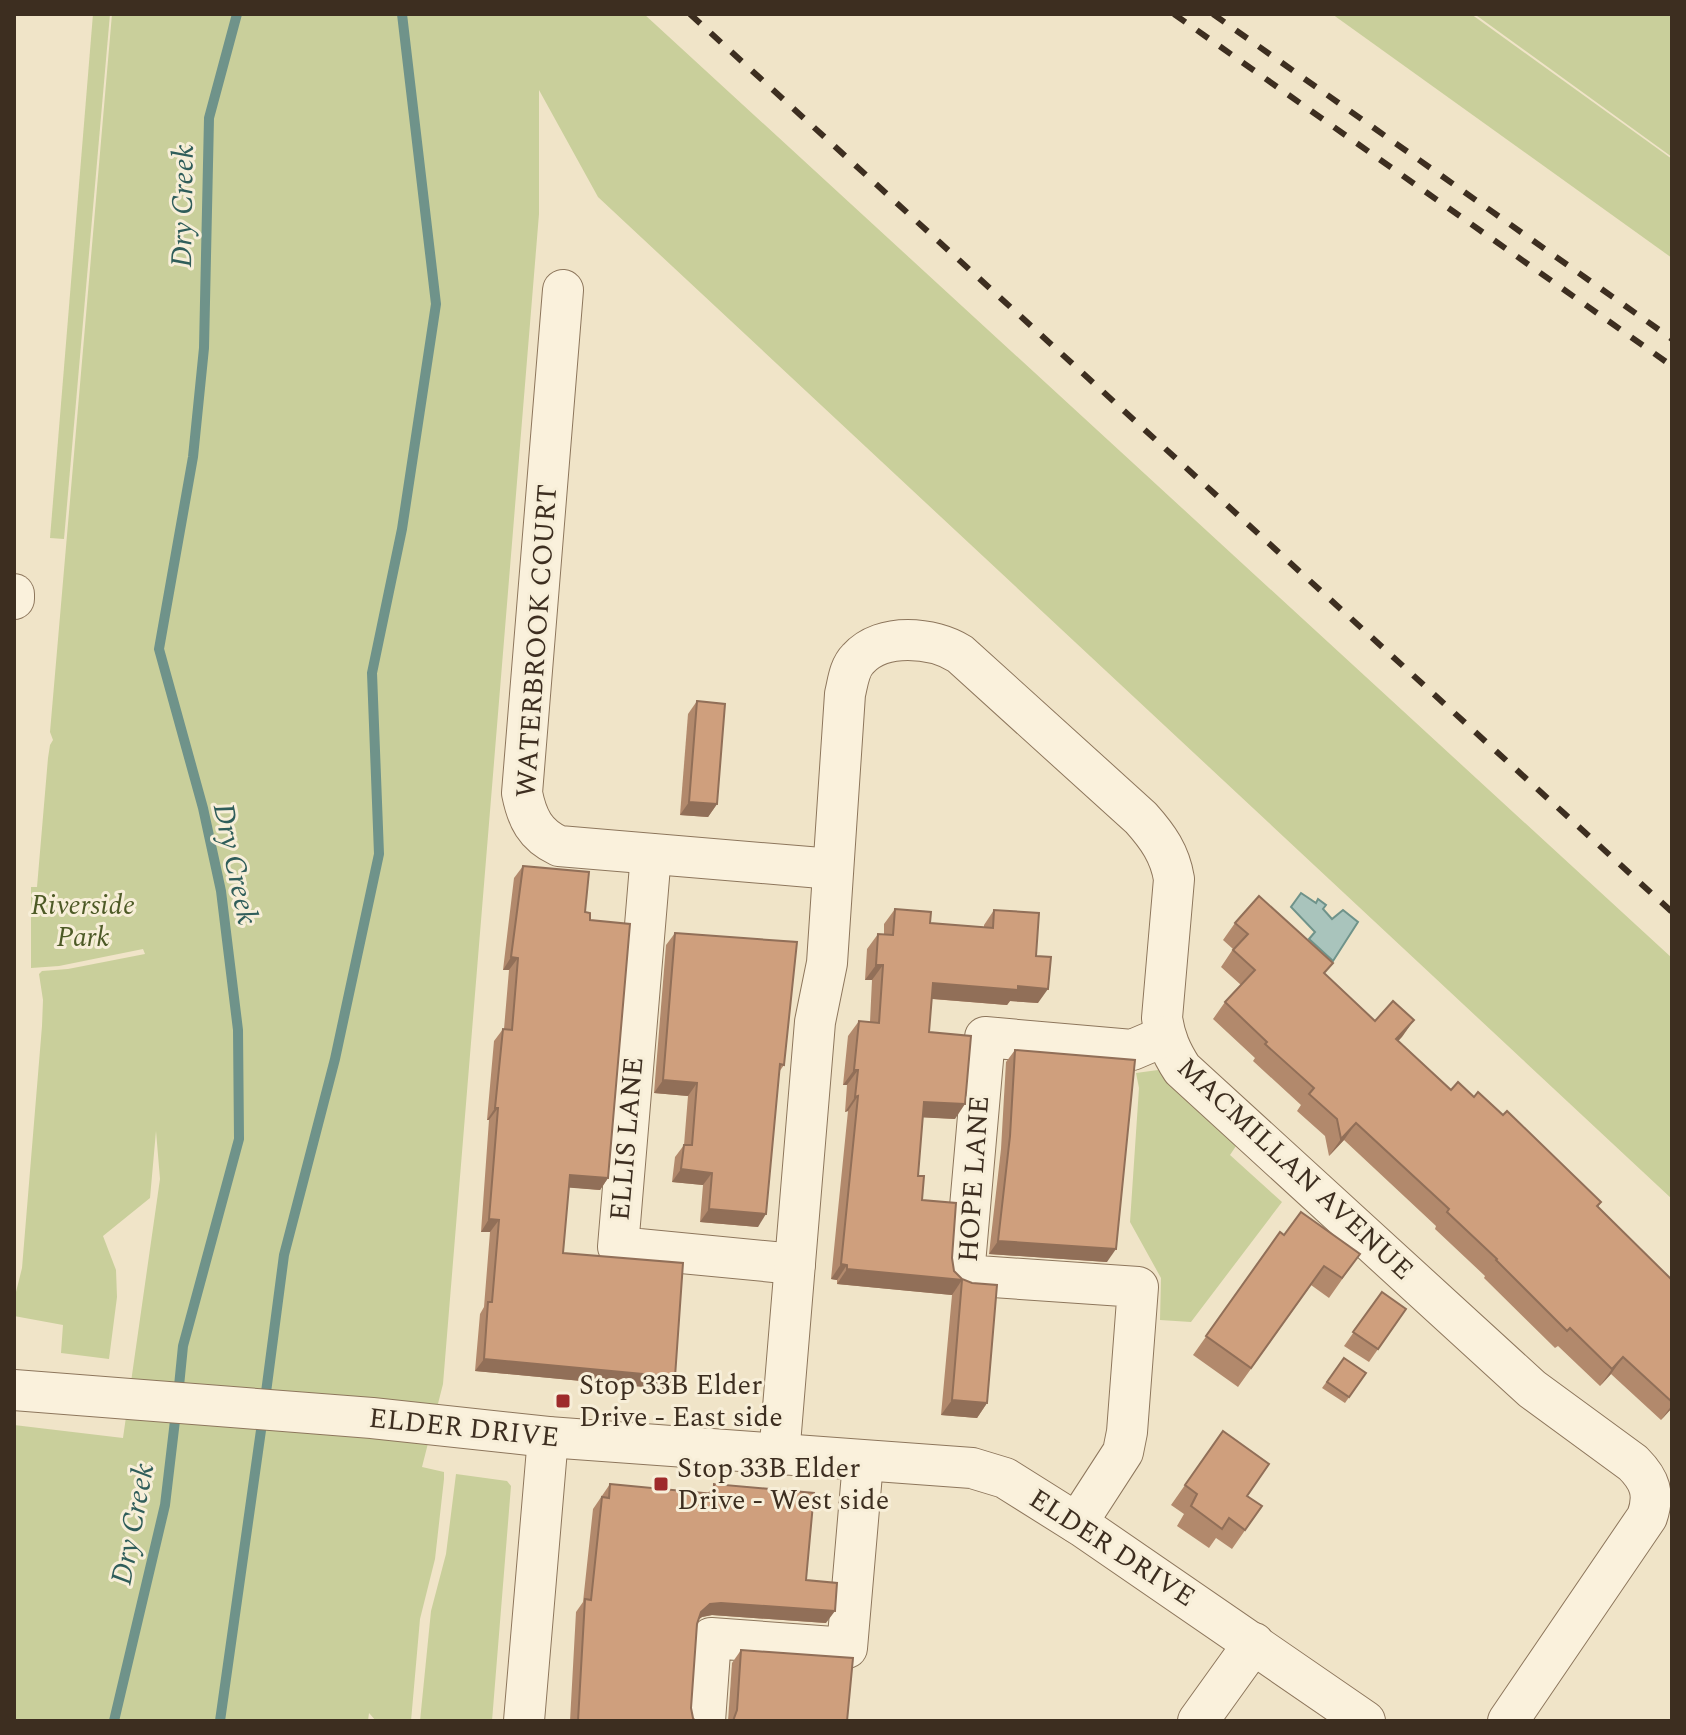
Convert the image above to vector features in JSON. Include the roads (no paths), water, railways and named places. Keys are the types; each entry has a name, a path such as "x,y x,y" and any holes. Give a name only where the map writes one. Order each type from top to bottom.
{"street":[{"name":"WATERBROOK COURT","path":"563,290 522,793 525,811 539,834 559,846 833,869"},
{"name":"MACMILLAN AVENUE","path":"779,1456 815,1022 827,963 845,694 850,671 859,657 880,644 896,641 935,642 960,654 1141,818 1164,848 1172,862 1174,879 1162,1018 1172,1054 1182,1069 1532,1389 1661,1484 1647,1517 1508,1721"},
{"name":"ELLIS LANE","path":"651,854 618,1247 795,1264"},
{"name":"HOPE LANE","path":"1077,1523 1123,1452 1138,1287 964,1275 985,1037 1132,1050 1165,1036"},
{"name":"ELDER DRIVE","path":"14,1390 372,1418 548,1437 779,1456 972,1468 1005,1478 1077,1523 1365,1721"},
{"path":"524,1721 548,1437"},
{"path":"705,1721 711,1638 847,1648 863,1462"},
{"path":"1198,1721 1254,1643"}],"water":[{"path":"1301,893 1316,903 1318,899 1326,905 1323,909 1332,919 1343,910 1358,922 1333,961 1309,939 1315,932 1291,907"}],"waterway":[{"name":"Dry Creek","path":"178,1396 183,1346 239,1139 238,1030 221,891 203,808 159,649 193,457 204,348 209,118 237,14"},
{"name":"Dry Creek","path":"265,1400 284,1255 335,1059 379,854 372,673 402,529 436,304 402,14"},
{"name":"Dry Creek","path":"114,1721 165,1505 176,1412"},
{"name":"Dry Creek","path":"220,1721 263,1416"}],"railway":[{"path":"690,14 1672,912"},
{"path":"1174,14 1672,366"},
{"path":"1213,14 1672,339"}],"place":[{"name":"Stop 33B Elder Drive - East side","path":"563,1401"},
{"name":"Stop 33B Elder Drive - West side","path":"661,1484"}],"park label":[{"name":"Riverside Park","path":"83,921"}]}
